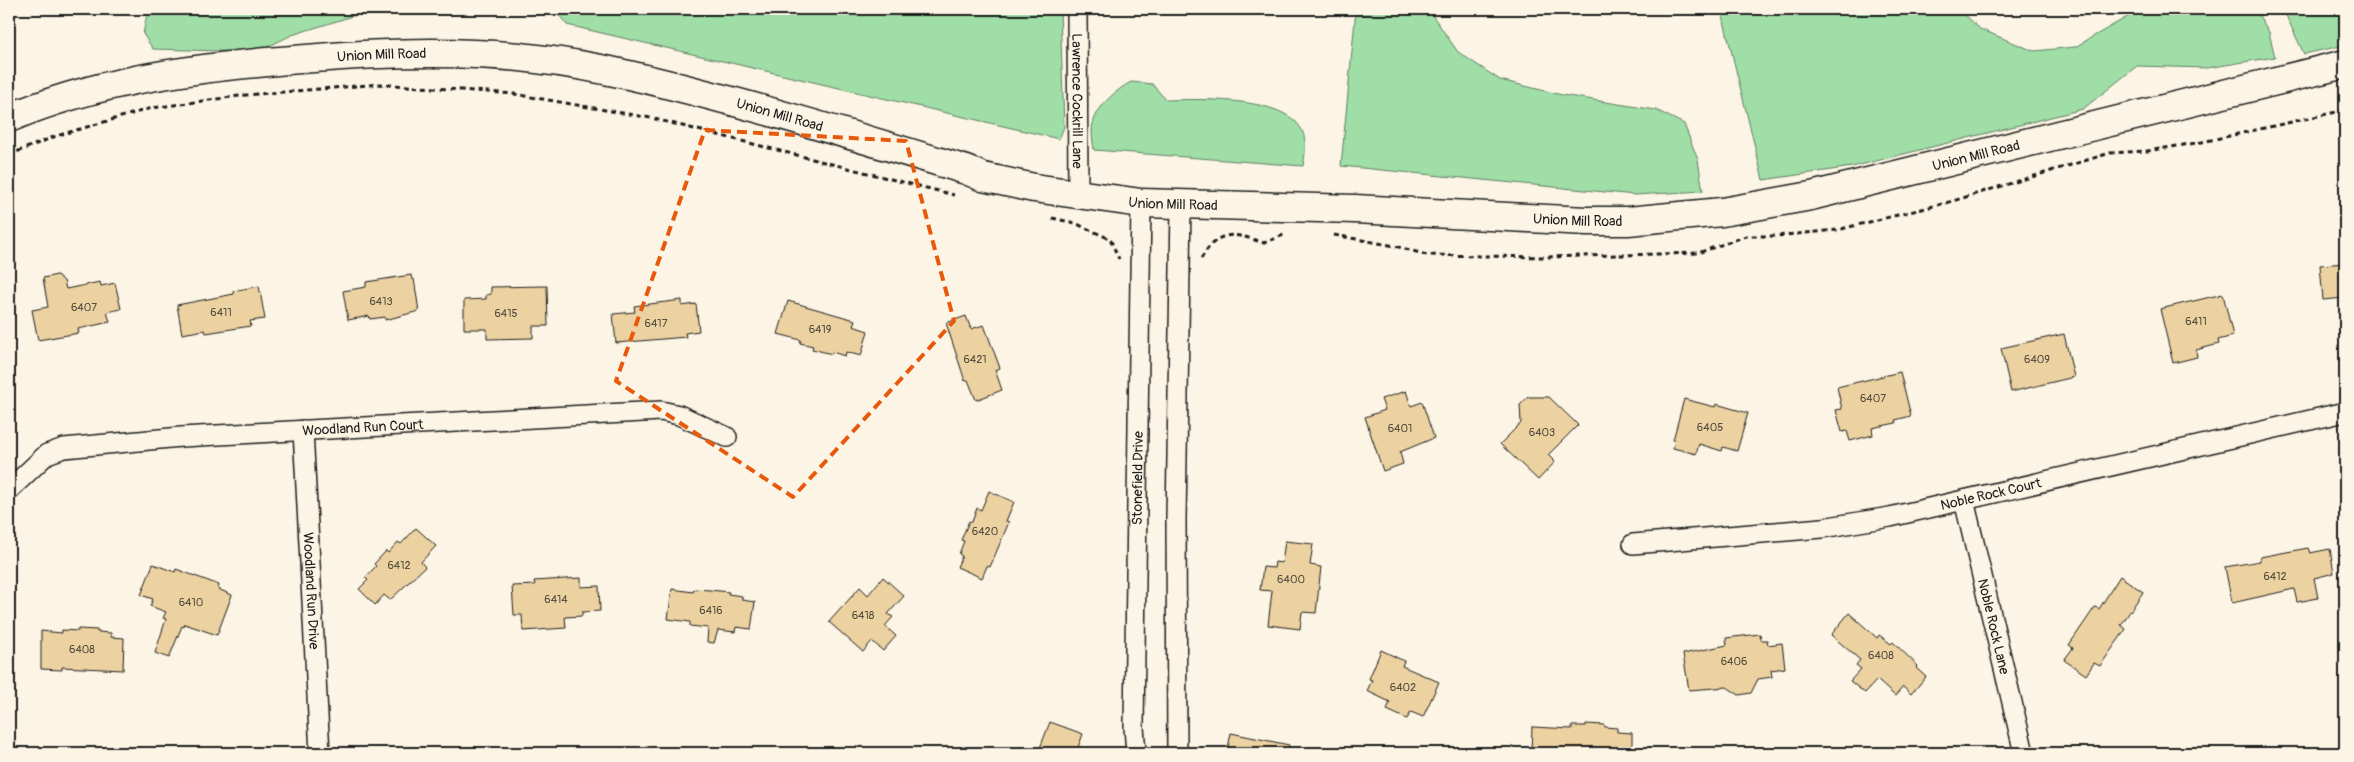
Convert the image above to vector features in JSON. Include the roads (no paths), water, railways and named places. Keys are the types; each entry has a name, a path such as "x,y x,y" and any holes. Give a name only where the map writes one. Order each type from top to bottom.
{"street":[{"name":"Lawrence Cockrill Lane","path":"1077,9 1078,194"},
{"name":"Union Mill Road","path":"9,118 88,90 135,79 196,69 352,55 484,54 582,66 669,85 814,124 966,170 983,177 1034,188 1142,203 1181,206 1355,209 1587,221 1628,220 1722,212 1811,196 2345,64"},
{"name":"Stonefield Drive","path":"1136,753 1134,727 1142,203"},
{"path":"1177,753 1176,519 1181,206"},
{"name":"Woodland Run Court","path":"9,490 47,454 64,448 181,437 661,411 679,415 726,436"},
{"name":"Noble Rock Court","path":"1633,544 1822,528 1890,517 2345,412"},
{"name":"Woodland Run Drive","path":"303,430 320,753"},
{"name":"Noble Rock Lane","path":"1964,500 2024,753"}]}
